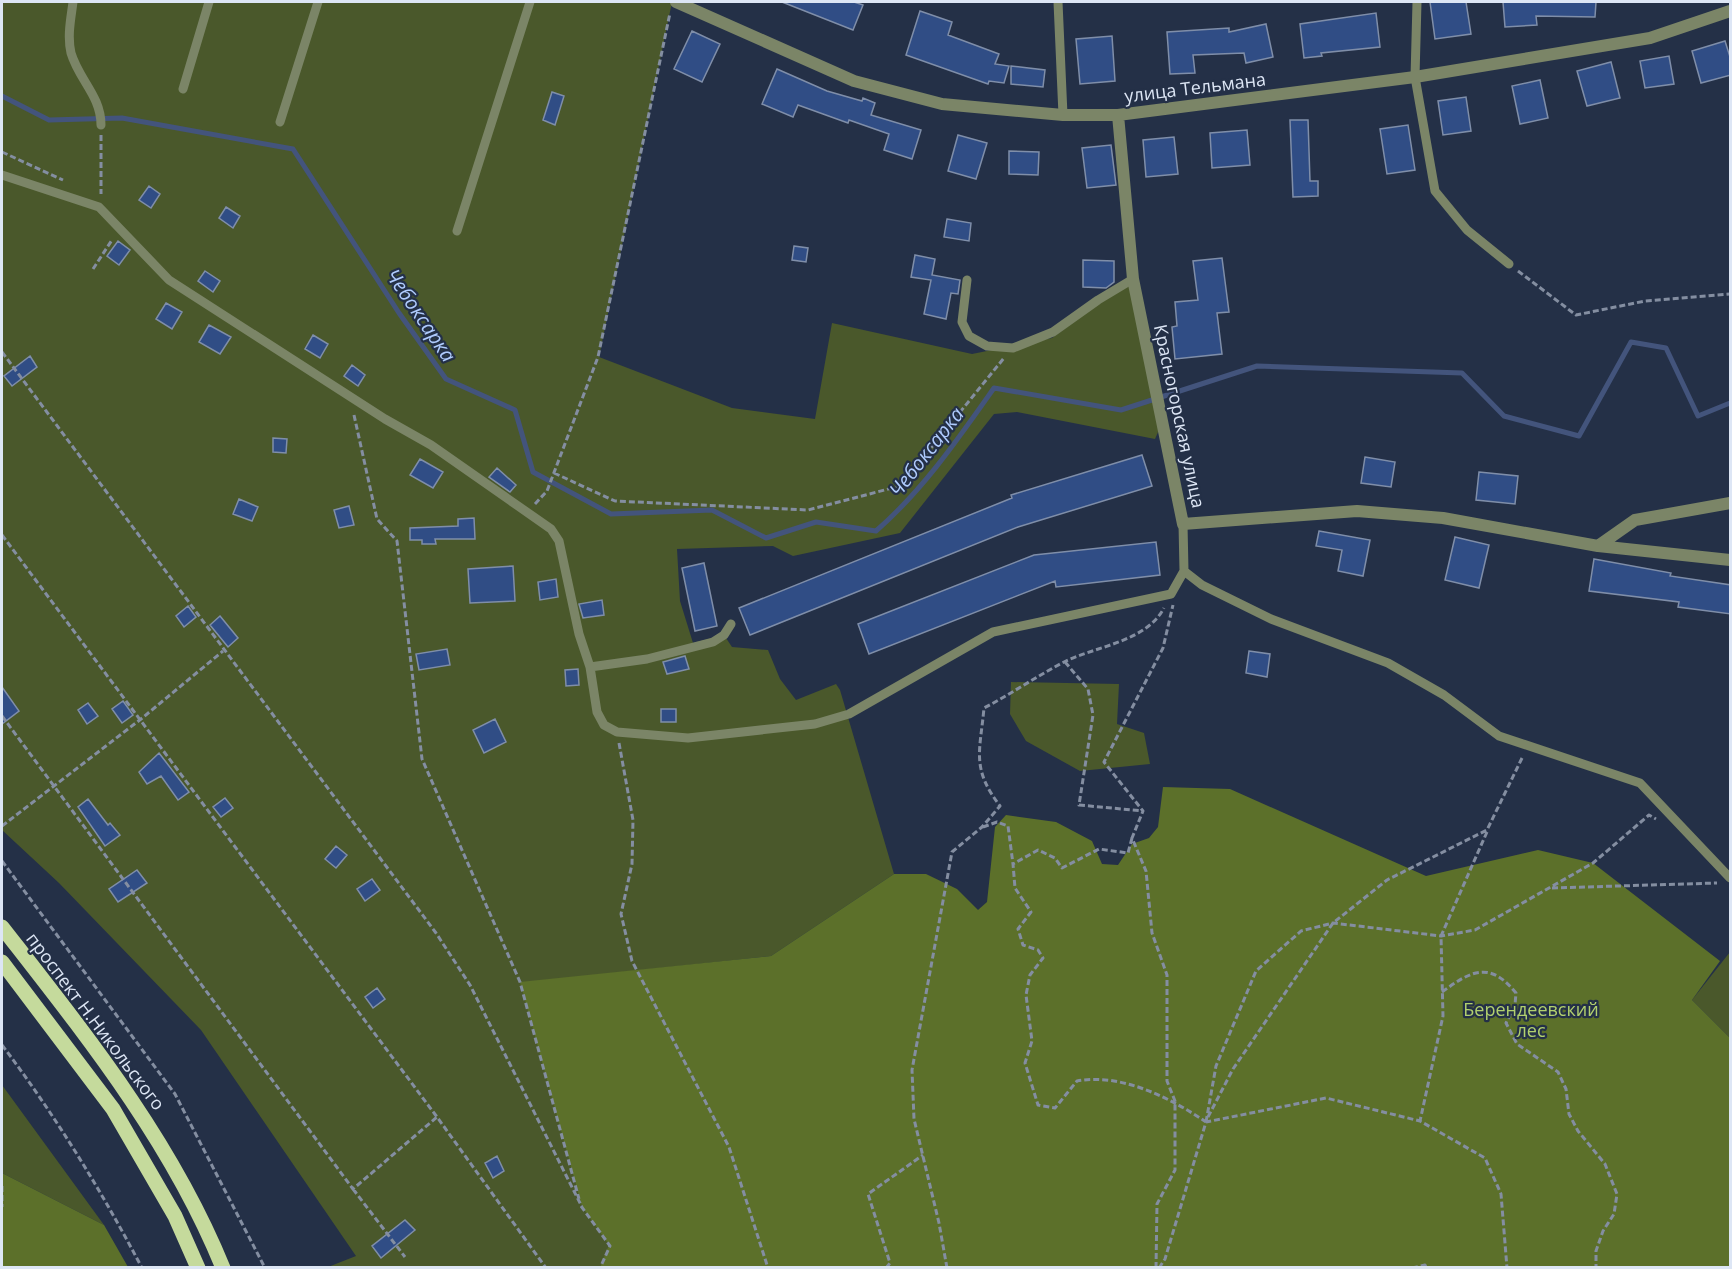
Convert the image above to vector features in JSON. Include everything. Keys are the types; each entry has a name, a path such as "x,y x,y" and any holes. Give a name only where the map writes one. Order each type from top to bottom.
{"main road":[{"name":"проспект Н.Никольского","path":"2,927 104,1059 143,1114 184,1185 223,1268"},
{"path":"2,962 113,1109 175,1216 198,1268"}],"street":[{"name":"улица Тельмана","path":"674,2 854,81 942,105 1063,115 1118,115 1415,77 1650,38 1731,11"},
{"name":"Красногорская улица","path":"1118,115 1133,279 1183,524 1357,511 1443,518 1598,546 1731,560"},
{"path":"1598,546 1635,520 1731,503"}],"lane":[{"path":"73,2 69,32 71,52 101,110 101,125"},
{"path":"183,89 209,2"},
{"path":"280,122 318,2"},
{"path":"456,231 530,2"},
{"path":"1058,2 1063,115"},
{"path":"1417,2 1415,77 1435,191 1467,230 1509,264"},
{"path":"2,176 99,207 169,280 385,419 432,445 551,529 559,541 579,634 590,668 597,712 604,725 617,732 688,738 815,724 849,714 993,632 1171,594 1184,571 1183,524"},
{"path":"968,280 962,322 969,336 987,346 1013,348 1053,332 1098,300 1133,279"},
{"path":"1184,571 1202,585 1271,619 1388,663 1444,695 1499,736 1640,783 1731,878"},
{"path":"590,668 647,659 712,642 724,634 731,624"}],"path":[{"path":"528,512 547,491 598,357 674,2"},
{"path":"91,191 101,195 101,125"},
{"path":"2,152 71,183"},
{"path":"93,269 120,228"},
{"path":"1509,264 1576,315 1645,301 1731,294"},
{"path":"554,473 615,501 808,510 900,486 1013,348"},
{"path":"2,352 223,651 436,933 470,985 582,1208 610,1246 600,1268"},
{"path":"352,396 358,440 377,519 397,541 422,759 520,982 582,1208"},
{"path":"2,535 437,1117 546,1268"},
{"path":"947,1268 914,1119 912,1071 952,852 982,827 1000,806 987,788 978,767 984,708 1065,662 1132,636 1148,627 1161,613 1171,594"},
{"path":"1143,811 1104,762 1163,648 1173,602 1171,594"},
{"path":"2,826 141,719 223,651"},
{"path":"1065,662 1088,689 1093,715 1079,805 1143,811"},
{"path":"2,716 352,1189 405,1257"},
{"path":"617,732 633,820 632,864 621,914 632,961 729,1147 768,1268"},
{"path":"1420,1121 1443,1016 1441,936 1487,830 1527,746"},
{"path":"1013,864 1038,850 1055,858 1062,868 1100,849 1128,853 1143,811"},
{"path":"1158,1268 1165,1259 1206,1122 1215,1066 1256,971 1301,931 1333,923 1441,936 1474,930 1593,863 1649,815 1658,820"},
{"path":"982,827 997,822 1008,826 1015,888 1031,912 1018,929 1023,945 1038,950 1044,958 1030,975 1026,995 1032,1041 1025,1064 1038,1105 1055,1108 1077,1081 1093,1078 1139,1088 1175,1101 1206,1122 1326,1098 1420,1121 1485,1158 1502,1194 1507,1268"},
{"path":"1206,1122 1233,1069 1333,923 1387,880 1487,830"},
{"path":"1132,838 1146,871 1152,933 1167,975 1167,1081 1175,1101 1175,1170 1157,1204 1158,1268"},
{"path":"2,861 175,1094 265,1268"},
{"path":"1549,888 1719,882"},
{"path":"1442,992 1463,976 1486,972 1502,976 1516,993 1515,1005 1506,1023 1517,1044 1558,1072 1566,1089 1569,1114 1578,1131 1605,1164 1617,1194 1614,1214 1602,1231 1596,1251 1596,1268"},
{"path":"2,1045 40,1095 117,1220 142,1268"},
{"path":"352,1189 437,1117"},
{"path":"886,1268 890,1263 868,1194 923,1155"},
{"path":"2,1186 2,1206"},
{"path":"1412,1268 1425,1265 1427,1268"}],"green space":[{"path":"2,2 672,2 599,357 732,408 815,419 832,323 972,354 1052,338 1133,279 1162,423 1155,439 1017,412 994,414 900,533 793,556 773,546 677,549 680,601 693,643 724,635 732,647 768,650 780,679 796,700 836,684 840,690 894,874 771,956 521,983 582,1207 610,1246 600,1267 328,1267 356,1256 201,1030 59,883 2,830"},
{"path":"1011,682 1119,684 1117,724 1144,733 1150,764 1080,771 1026,741 1010,714"},
{"name":"Берендеевский лес","path":"1163,787 1230,789 1426,876 1538,850 1593,863 1720,961 1692,1000 1730,1038 1730,1267 600,1267 609,1245 582,1207 520,982 771,956 894,874 926,874 957,889 978,910 987,902 995,827 1006,815 1056,822 1092,841 1102,864 1118,865 1132,844 1149,838 1158,827"},
{"path":"1730,952 1730,1038 1692,1000"},
{"path":"2,1085 104,1225 2,1173"},
{"path":"2,1173 104,1225 128,1267 2,1267"}],"building":[{"path":"782,2 854,2 863,5 853,30"},
{"path":"1430,2 1466,2 1471,34 1435,39"},
{"path":"1503,2 1596,2 1595,17 1536,16 1537,25 1505,27"},
{"path":"920,11 952,22 948,35 999,54 995,64 1009,66 1004,83 989,81 988,84 906,55"},
{"path":"1376,13 1380,47 1321,53 1322,56 1304,58 1300,24"},
{"path":"1266,24 1273,57 1246,63 1244,53 1193,55 1195,73 1170,74 1167,32 1229,28 1229,32"},
{"path":"692,31 720,44 702,82 674,69"},
{"path":"1112,36 1115,81 1080,84 1076,39"},
{"path":"1725,41 1731,60 1731,75 1701,83 1692,51"},
{"path":"1669,56 1674,84 1645,88 1640,61"},
{"path":"1611,62 1620,98 1587,106 1577,71"},
{"path":"1011,66 1045,70 1043,87 1011,84"},
{"path":"777,69 827,91 862,101 863,98 875,103 871,115 921,130 912,159 884,150 889,134 849,120 848,123 798,105 793,117 762,104"},
{"path":"1540,80 1548,118 1520,124 1512,86"},
{"path":"552,92 564,96 555,125 543,120"},
{"path":"1466,97 1471,131 1443,135 1438,101"},
{"path":"1290,120 1308,120 1310,181 1318,181 1318,196 1293,197"},
{"path":"1408,125 1415,170 1387,174 1380,129"},
{"path":"1247,130 1250,165 1212,168 1210,133"},
{"path":"958,135 987,143 976,179 948,171"},
{"path":"1174,137 1178,174 1146,177 1143,140"},
{"path":"1111,145 1116,185 1087,188 1082,148"},
{"path":"1009,151 1039,152 1038,175 1009,174"},
{"path":"149,186 160,194 151,208 139,200"},
{"path":"226,207 240,216 233,228 219,218"},
{"path":"947,219 971,223 969,241 944,237"},
{"path":"118,241 130,250 119,265 107,256"},
{"path":"794,246 808,248 806,262 792,260"},
{"path":"915,255 935,259 932,275 960,280 958,294 951,293 946,319 924,314 931,280 911,277"},
{"path":"1222,258 1229,312 1217,313 1222,354 1175,359 1172,327 1177,326 1175,302 1198,300 1193,261"},
{"path":"1083,260 1114,261 1114,282 1106,288 1083,287"},
{"path":"205,271 220,281 213,292 198,281"},
{"path":"166,303 182,312 172,329 156,319"},
{"path":"209,325 231,337 220,354 199,342"},
{"path":"313,335 328,344 320,358 305,349"},
{"path":"30,356 37,367 12,386 4,376"},
{"path":"352,365 365,375 358,386 344,376"},
{"path":"273,438 287,439 286,453 273,452"},
{"path":"1142,455 1152,486 1018,527 750,635 739,608 1012,498 1011,495"},
{"path":"1365,457 1395,462 1391,487 1361,483"},
{"path":"420,459 443,472 433,488 410,475"},
{"path":"497,468 516,485 510,492 489,477"},
{"path":"1479,472 1518,476 1515,504 1476,500"},
{"path":"239,499 258,507 252,521 233,514"},
{"path":"349,506 354,525 339,528 334,510"},
{"path":"474,518 475,539 435,539 436,544 422,544 422,540 410,540 410,528 458,526 458,519"},
{"path":"1319,531 1370,540 1363,576 1338,571 1342,550 1316,546"},
{"path":"1455,537 1489,545 1479,588 1445,580"},
{"path":"1156,542 1160,575 1056,587 1055,581 869,654 858,624 1034,555"},
{"path":"1594,559 1671,573 1670,576 1731,585 1731,614 1678,607 1679,602 1589,591"},
{"path":"704,563 717,626 695,631 682,568"},
{"path":"513,566 515,601 470,603 468,569"},
{"path":"556,579 558,597 540,600 538,582"},
{"path":"602,600 604,615 583,618 579,604"},
{"path":"188,606 196,617 184,627 176,616"},
{"path":"220,616 238,638 228,647 210,625"},
{"path":"447,649 450,665 419,670 416,654"},
{"path":"1249,651 1270,654 1267,677 1246,673"},
{"path":"685,656 689,669 667,674 663,662"},
{"path":"578,669 579,685 566,686 565,670"},
{"path":"2,687 19,711 2,724"},
{"path":"123,701 133,715 122,723 112,709"},
{"path":"88,703 98,716 87,724 78,710"},
{"path":"661,709 676,709 676,722 661,722"},
{"path":"495,719 506,742 484,753 473,730"},
{"path":"159,753 189,792 178,800 161,776 147,784 139,772"},
{"path":"225,798 233,808 221,817 213,807"},
{"path":"88,799 108,825 110,823 120,835 105,846 78,807"},
{"path":"336,846 347,855 336,868 325,859"},
{"path":"137,870 147,883 118,902 109,889"},
{"path":"372,879 380,890 365,901 357,889"},
{"path":"377,988 385,999 373,1008 365,997"},
{"path":"497,1156 504,1171 493,1178 485,1163"},
{"path":"405,1220 415,1230 381,1258 372,1246"}],"waterway":[{"name":"Чебоксарка","path":"2,96 49,120 122,118 293,149 399,313 446,379 515,410 533,472 611,514 712,510 766,538 816,522 876,531 924,481 994,388 1121,410 1257,366 1462,373 1504,416 1579,436 1631,342 1666,348 1698,416 1730,403"}]}
